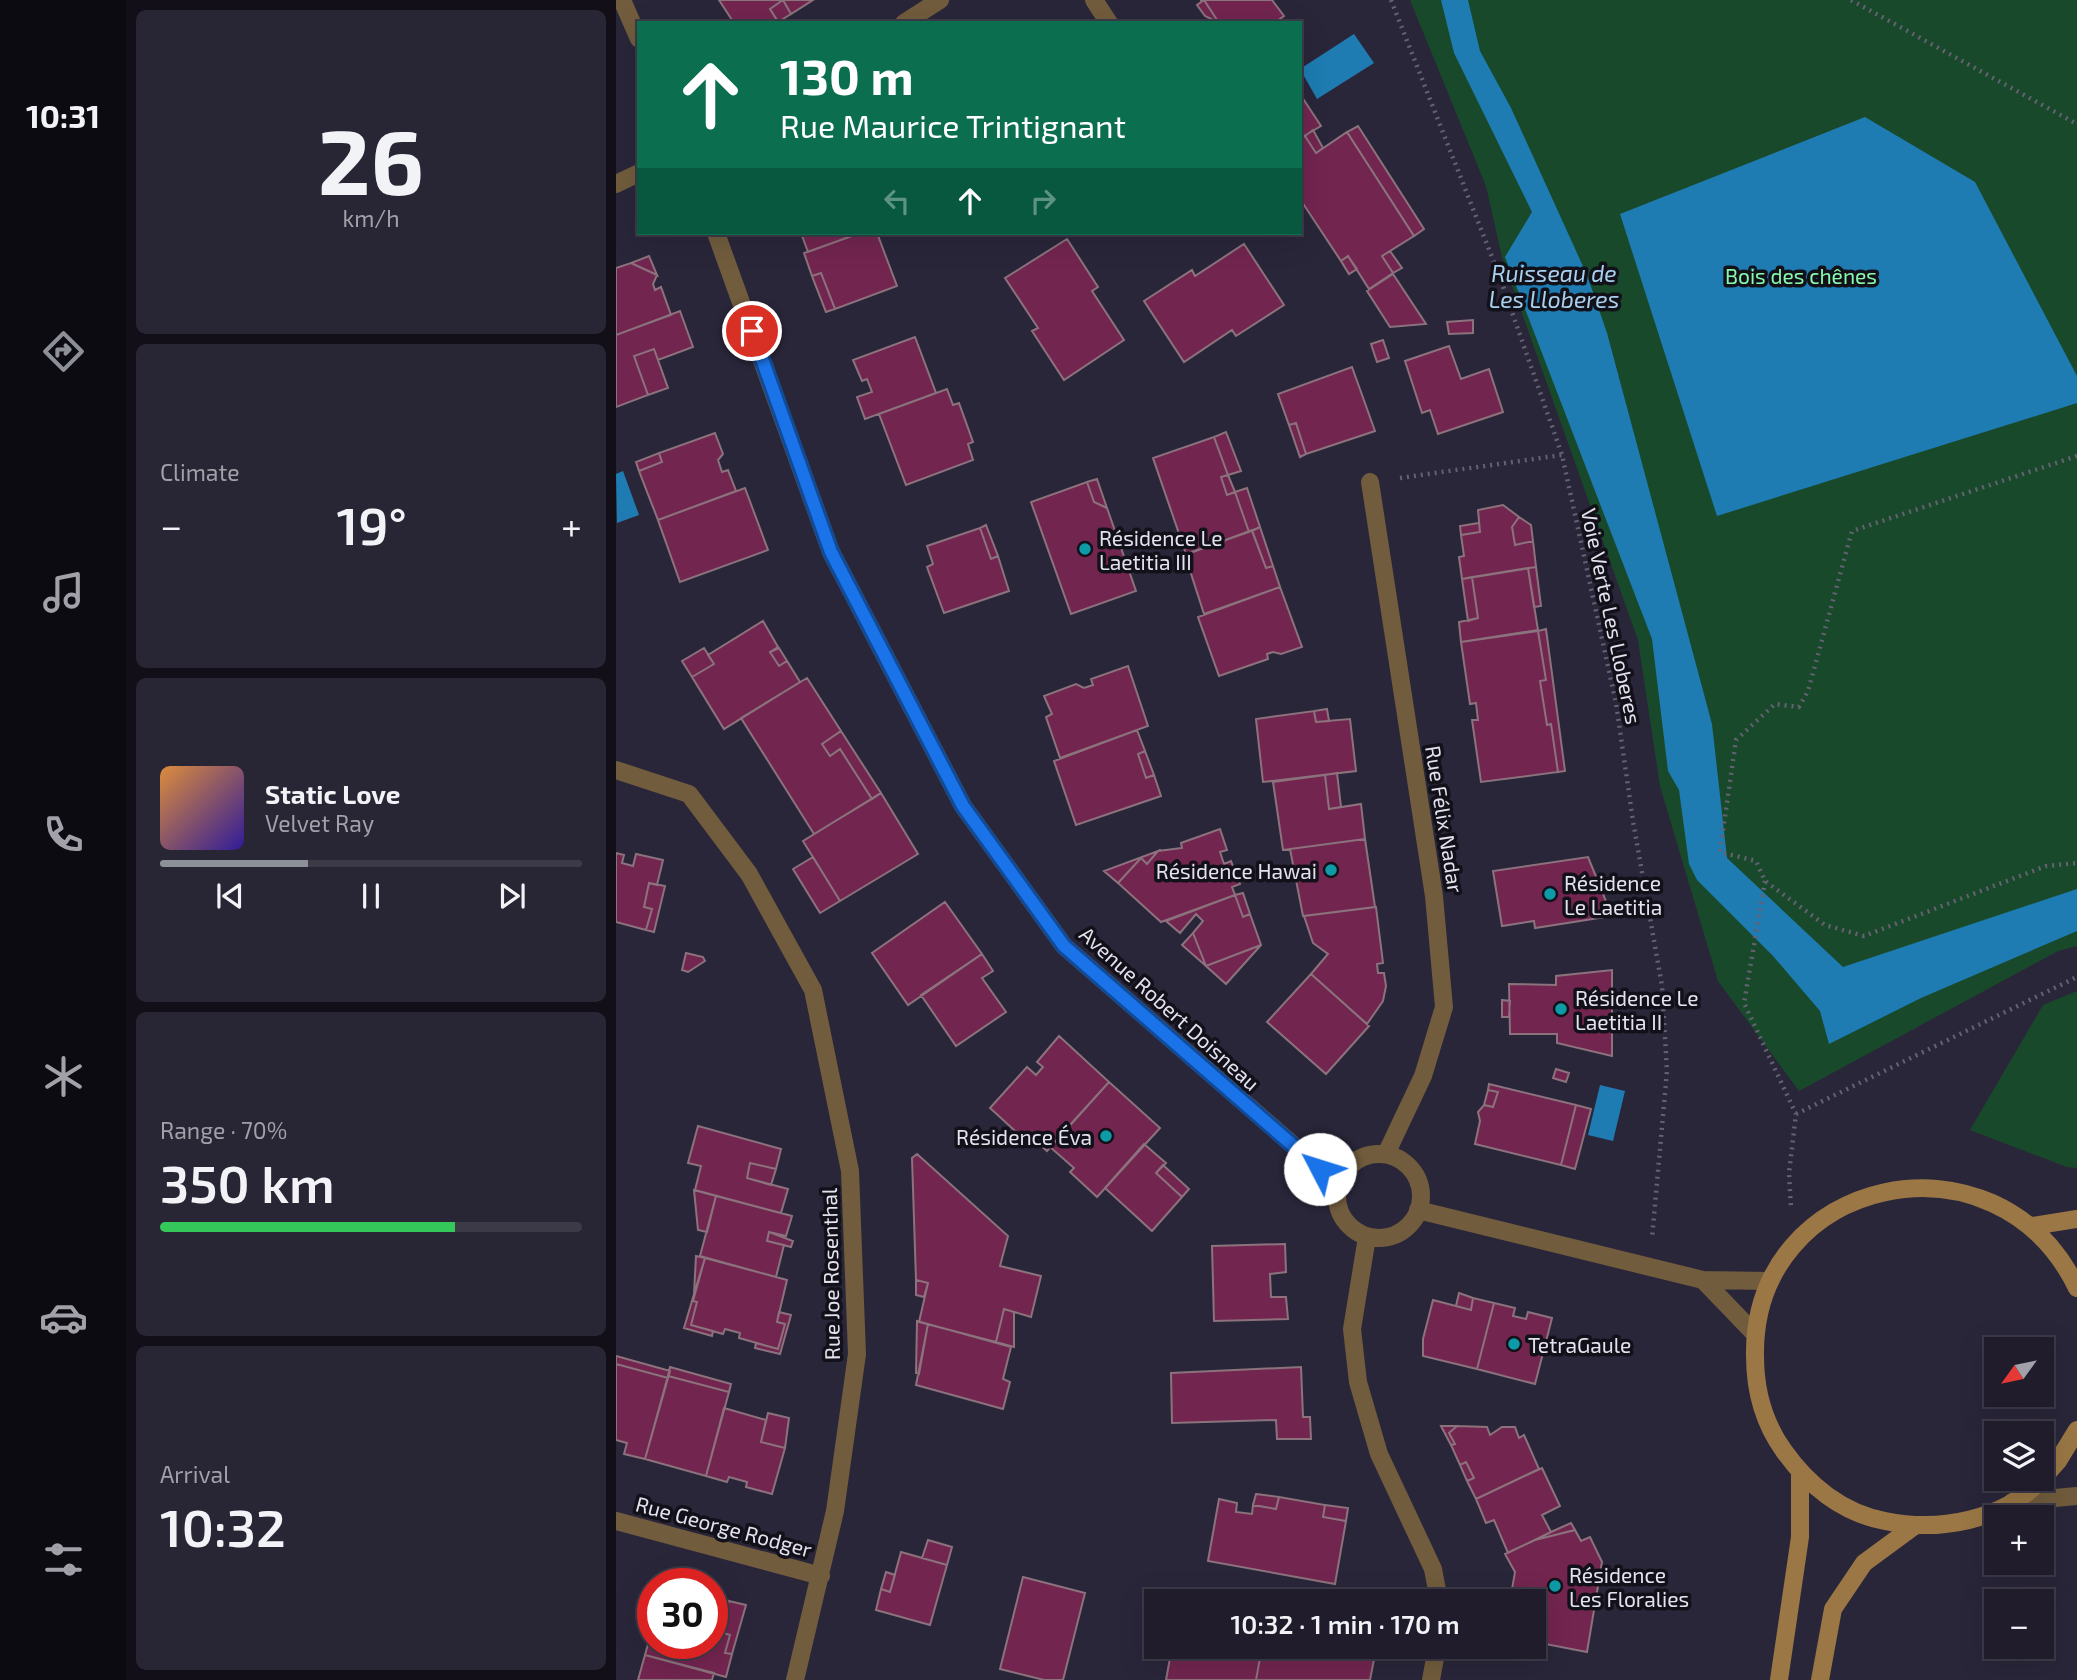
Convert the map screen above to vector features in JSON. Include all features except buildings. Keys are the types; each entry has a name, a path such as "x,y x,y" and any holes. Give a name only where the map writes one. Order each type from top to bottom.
{"main road":[{"path":"2027,1491 2012,1503 1964,1522 1913,1527 1871,1519 1833,1501 1800,1475 1771,1433 1755,1384 1754,1333 1770,1281 1793,1246 1833,1212 1882,1191 1935,1187 1987,1198 2032,1226 2064,1262 2077,1288"},
{"path":"2032,1226 2077,1219"},
{"path":"2054,1466 2077,1430"},
{"path":"1779,1680 1800,1537 1800,1475"},
{"path":"1820,1680 1833,1609 1864,1563 1913,1527"}],"street":[{"path":"622,0 637,34"},
{"path":"907,21 940,0"},
{"path":"1094,0 1108,21"},
{"path":"616,184 637,174"},
{"name":"Avenue Robert Doisneau","path":"717,235 831,552 963,806 1064,946 1338,1184"},
{"name":"Rue Félix Nadar","path":"1370,482 1434,896 1444,1007 1423,1076 1386,1154"},
{"name":"Rue Joe Rosenthal","path":"616,770 690,794 749,874 813,990 850,1171 857,1354 835,1511 796,1680"},
{"path":"1386,1154 1400,1159 1419,1181 1421,1196 1418,1210 1413,1222 1392,1237 1367,1237 1345,1222 1336,1197 1338,1184 1343,1172 1362,1157 1386,1154"},
{"path":"1418,1210 1703,1280 1770,1281"},
{"path":"1367,1237 1352,1329 1358,1382 1379,1454 1433,1569 1437,1589"},
{"path":"1703,1280 1754,1333"},
{"path":"2012,1503 2077,1496"},
{"name":"Rue George Rodger","path":"616,1521 821,1576"},
{"path":"1431,1680 1435,1659"}],"path":[{"name":"Voie Verte Les Lloberes","path":"1391,0 1499,275 1562,455 1616,703 1662,986 1667,1071 1656,1269"},
{"path":"1851,0 2077,124"},
{"path":"1370,482 1562,455"},
{"path":"2077,456 1852,531 1808,691 1800,707 1775,704 1736,740 1720,852 1756,861 1765,881 1825,925 1864,936 2046,866 2077,863"},
{"path":"1765,881 1744,1003 1796,1114 1788,1173 1793,1246"},
{"path":"1796,1114 2077,976"}],"green space":[{"name":"Bois des chênes","path":"1410,0 2077,0 2077,946 2058,951 1799,1091 1718,981 1660,786 1638,640 1502,257 1486,186"},
{"path":"2077,991 2077,1168 2067,1167 1970,1130 2043,1005"}],"water":[{"name":"Ruisseau de Les Lloberes","path":"1441,0 1468,0 1480,51 1511,108 1587,275 1607,333 1712,724 1727,858 1843,967 2077,889 2077,931 1921,998 1829,1044 1820,1011 1773,956 1697,880 1689,864 1679,790 1668,771 1652,639 1505,257 1532,212 1454,53"},
{"path":"1354,34 1374,63 1317,99 1302,68"},
{"path":"1865,117 1975,182 2077,376 2077,403 1717,516 1620,214"},
{"path":"623,471 639,515 617,523 616,474"},
{"path":"1600,1085 1625,1091 1613,1141 1588,1135"}],"place":[{"name":"Résidence Le Laetitia III","path":"1085,549"},
{"name":"Résidence Hawai","path":"1331,870"},
{"name":"Résidence Le Laetitia","path":"1550,894"},
{"name":"Résidence Le Laetitia II","path":"1561,1009"},
{"name":"Résidence Éva","path":"1106,1136"},
{"name":"TetraGaule","path":"1514,1344"},
{"name":"Résidence Les Floralies","path":"1555,1586"}],"route":[{"path":"752,331 831,552 963,806 1064,946 1320,1169"}]}
